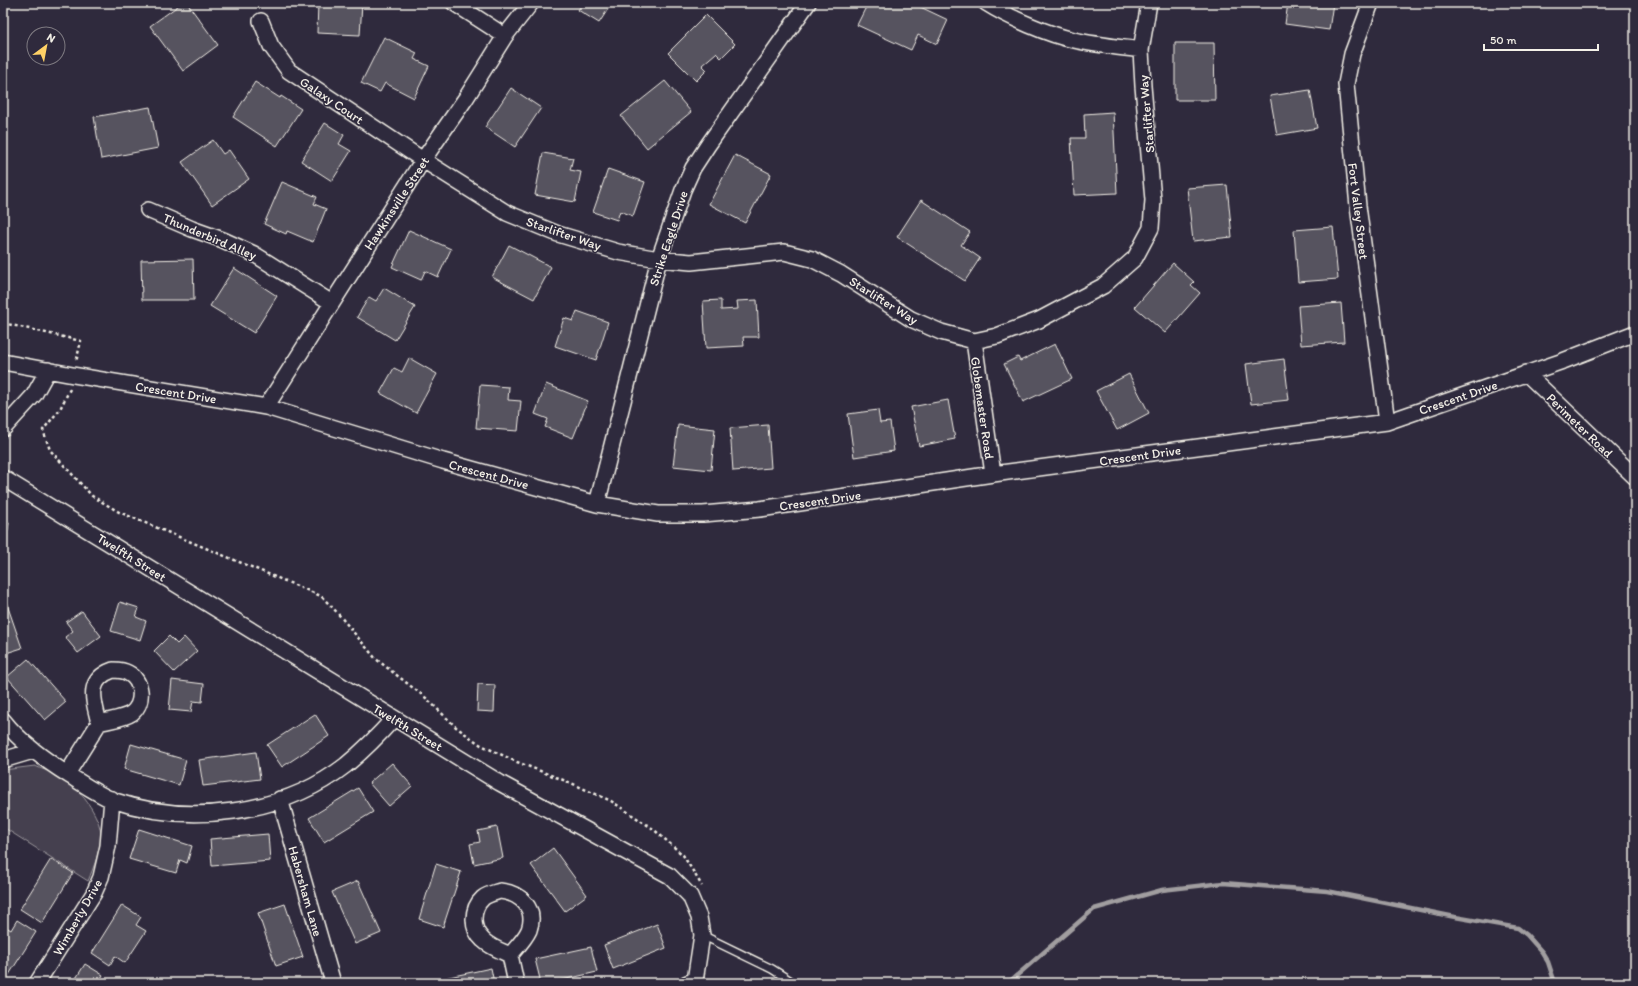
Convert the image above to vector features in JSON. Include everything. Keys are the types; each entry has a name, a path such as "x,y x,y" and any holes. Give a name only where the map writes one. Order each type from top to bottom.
{"street":[{"path":"454,3 505,36"},
{"name":"Hawkinsville Street","path":"266,407 423,160 466,98 505,36 531,3"},
{"name":"Strike Eagle Drive","path":"597,504 659,259 683,190 693,168 708,145 808,3"},
{"path":"986,3 1009,15 1071,40 1141,50"},
{"name":"Starlifter Way","path":"423,160 507,212 558,234 618,252 659,259 691,262 784,252 812,259 841,274 911,319 941,332 974,342 996,336 1039,320 1103,286 1135,258 1151,228 1153,200 1141,50 1148,3"},
{"name":"Fort Valley Street","path":"1371,3 1352,54 1346,84 1358,206 1387,422"},
{"name":"Galaxy Court","path":"261,21 271,46 289,71 423,160"},
{"name":"Thunderbird Alley","path":"148,210 254,254 332,303"},
{"name":"Crescent Drive","path":"3,362 266,407 443,461 597,504 658,514 703,514 760,509 992,474 1387,422 1563,361 1635,333"},
{"name":"Globemaster Road","path":"974,342 992,474"},
{"path":"3,429 34,395 48,370"},
{"name":"Perimeter Road","path":"1526,373 1635,477"},
{"name":"Twelfth Street","path":"3,478 500,783 670,876 690,896 699,917 702,935 692,982"},
{"path":"3,720 33,751 93,791 112,799 162,811 210,814 254,808 316,784 345,765 372,742 394,718"},
{"path":"67,774 99,723"},
{"path":"3,760 33,751"},
{"name":"Wimberly Drive","path":"37,983 94,893 101,877 108,846 112,799"},
{"name":"Habersham Lane","path":"280,799 333,983"},
{"path":"510,955 516,983"}],"lane":[{"path":"702,935 772,969 794,983"}],"path":[{"path":"43,430 50,450 92,496 132,518 321,596 334,609 376,659 426,698 456,728 481,745 517,762 571,783 611,801 652,828 683,855 700,881 702,888"}],"shaded area":[{"path":"35,766 68,781 81,794 93,811 100,828 101,836 96,859 88,881 3,827 3,770"}],"building":[{"path":"182,3 187,3 218,45 183,71 150,26"},
{"path":"318,3 362,3 360,35 317,33"},
{"path":"583,3 612,3 599,23 578,10"},
{"path":"868,3 912,3 948,20 937,44 918,35 911,50 857,25"},
{"path":"1288,3 1333,3 1329,30 1285,24"},
{"path":"706,15 735,44 721,58 716,53 702,65 707,70 696,81 668,53"},
{"path":"384,37 417,53 414,59 429,66 414,98 385,83 380,92 361,83"},
{"path":"1175,43 1214,43 1215,100 1175,100"},
{"path":"665,81 691,112 647,148 621,116"},
{"path":"255,82 301,109 277,146 233,117"},
{"path":"511,88 541,108 515,147 485,127"},
{"path":"1310,90 1317,128 1277,135 1270,96"},
{"path":"150,107 158,148 101,159 94,117"},
{"path":"1113,112 1117,193 1074,195 1071,138 1085,138 1084,114"},
{"path":"325,123 344,135 339,144 351,151 332,181 301,161"},
{"path":"213,140 223,154 229,150 249,179 212,205 182,162"},
{"path":"543,153 573,158 570,170 581,172 575,202 535,195"},
{"path":"735,155 771,174 745,223 709,204"},
{"path":"608,169 645,182 633,216 620,211 617,220 593,212"},
{"path":"282,182 317,197 314,204 326,209 313,242 287,231 286,234 264,224"},
{"path":"1227,185 1232,237 1193,241 1187,188"},
{"path":"921,200 970,232 961,245 980,258 965,281 897,237"},
{"path":"1333,227 1338,279 1298,282 1294,230"},
{"path":"409,230 451,249 438,277 425,271 421,280 392,267"},
{"path":"509,245 551,267 534,299 492,277"},
{"path":"193,259 194,300 142,300 141,260"},
{"path":"1173,263 1194,282 1191,285 1200,293 1165,333 1135,307"},
{"path":"234,268 277,296 254,333 210,306"},
{"path":"384,288 415,307 395,340 357,317 369,297 376,301"},
{"path":"721,300 721,310 738,309 737,301 757,300 759,337 743,337 744,346 706,348 703,301"},
{"path":"1341,303 1344,342 1301,345 1298,306"},
{"path":"577,311 608,322 596,360 555,346 564,318 573,321"},
{"path":"1055,344 1072,379 1023,402 1004,364 1018,357 1020,361"},
{"path":"409,358 437,374 416,413 380,393 394,368 402,372"},
{"path":"1284,359 1289,400 1251,404 1246,364"},
{"path":"1129,374 1149,413 1117,430 1096,391"},
{"path":"546,384 588,401 573,438 545,427 548,419 535,414"},
{"path":"480,385 509,387 508,400 521,401 518,431 476,428"},
{"path":"948,400 955,439 919,446 911,407"},
{"path":"878,410 880,423 890,422 894,451 854,457 848,414"},
{"path":"678,425 715,429 711,470 673,466"},
{"path":"768,425 771,468 733,471 730,428"},
{"path":"3,522 9,523 3,561"},
{"path":"3,593 22,648 3,654"},
{"path":"120,602 139,608 136,617 146,621 140,640 111,631"},
{"path":"82,611 101,636 78,653 65,637 73,631 66,622"},
{"path":"169,636 177,644 184,637 197,651 174,672 154,651"},
{"path":"28,659 66,702 45,720 7,677"},
{"path":"172,680 204,684 202,702 193,701 191,712 169,710"},
{"path":"478,684 495,685 494,712 477,711"},
{"path":"315,714 329,736 282,767 267,745"},
{"path":"131,744 186,760 179,785 124,769"},
{"path":"256,752 260,779 203,786 199,760"},
{"path":"392,763 412,786 389,806 369,783"},
{"path":"358,788 373,812 324,842 309,818"},
{"path":"497,827 503,858 474,864 470,844 480,842 478,831"},
{"path":"139,829 192,846 187,863 180,860 176,873 129,859"},
{"path":"268,834 270,861 212,866 210,839"},
{"path":"553,848 587,895 565,911 531,865"},
{"path":"51,859 73,873 42,923 20,909"},
{"path":"436,864 461,872 443,927 419,919"},
{"path":"358,881 381,933 355,944 332,892"},
{"path":"285,904 303,957 276,966 258,913"},
{"path":"122,905 141,917 136,925 146,931 125,963 115,956 110,965 92,953"},
{"path":"17,920 36,932 5,981 3,980 3,925 11,930"},
{"path":"657,924 666,948 613,969 604,945"},
{"path":"591,947 597,972 549,983 541,983 535,959"},
{"path":"85,964 103,975 98,983 73,983"},
{"path":"491,968 494,983 435,983 435,980"}],"waterway":[{"path":"1008,983 1094,909 1162,890 1223,883 1327,891 1518,928 1527,935 1542,952 1548,962 1555,983"}]}
